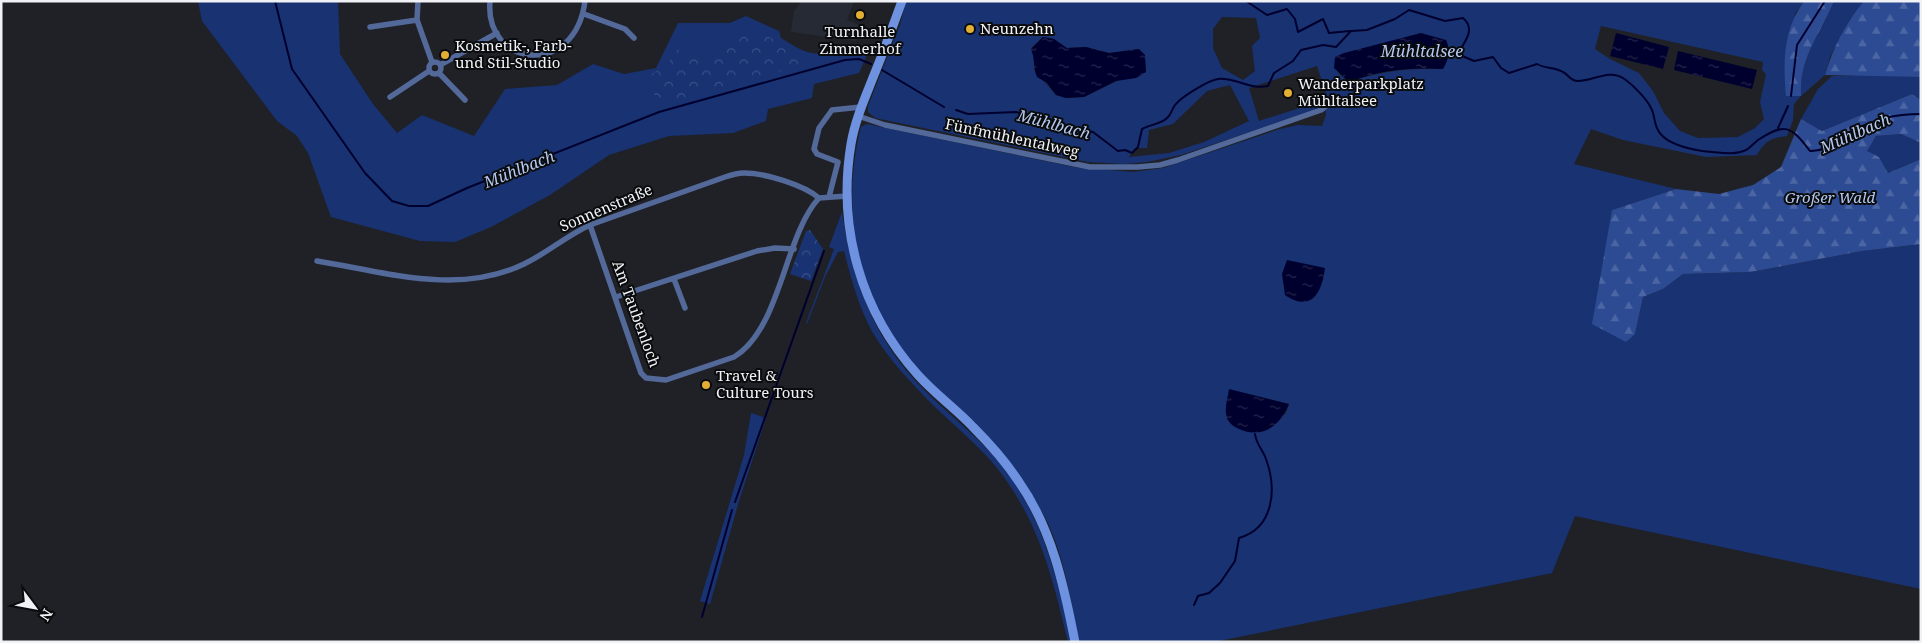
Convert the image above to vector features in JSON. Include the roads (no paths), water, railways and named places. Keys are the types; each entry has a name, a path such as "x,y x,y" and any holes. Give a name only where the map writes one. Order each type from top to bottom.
{"street":[{"path":"418,1 417,20 432,62 440,65"},
{"path":"490,1 492,21 497,33 513,49 528,54 543,55 556,51 568,43 579,27 584,14 585,1"},
{"path":"897,15 898,1"},
{"path":"902,1 861,107 851,142 847,196 858,271 879,323 898,352 919,377 973,427 998,454 1020,484 1042,522 1058,563 1076,642"},
{"path":"584,14 625,29 634,38"},
{"path":"370,27 417,20"},
{"path":"438,73 440,65 497,33"},
{"path":"429,71 429,66 432,62"},
{"path":"429,71 433,74 438,73 465,100"},
{"path":"390,97 429,71"},
{"name":"Fünfmühlentalweg","path":"858,116 885,125 1090,167 1138,168 1160,165 1213,148 1321,110 1331,102"},
{"path":"829,197 838,162 817,154 814,149 819,128 832,110 861,107"},
{"name":"Sonnenstraße","path":"317,261 418,280 473,279 497,275 525,264 572,233 590,225 671,194 725,177 744,173 809,190 819,198"},
{"path":"819,198 847,196"},
{"name":"Am Taubenloch","path":"590,225 641,373 646,378 666,380 734,357 743,352 767,315 805,218 819,198"},
{"path":"616,297 758,251 775,248 794,249"},
{"path":"674,279 685,308"}],"water":[{"name":"Mühltalsee","path":"1421,33 1446,40 1449,54 1443,69 1395,70 1349,82 1334,68 1335,57 1344,53"},
{"path":"1616,33 1669,47 1663,69 1610,56"},
{"path":"1043,37 1054,39 1067,48 1086,47 1109,53 1139,49 1145,55 1146,72 1136,78 1116,81 1084,97 1066,98 1056,95 1047,83 1037,77 1035,70 1031,49"},
{"path":"1678,51 1757,70 1752,89 1674,70"},
{"path":"1287,260 1325,268 1321,285 1314,298 1302,302 1285,295 1282,274"},
{"path":"1229,389 1289,404 1275,425 1261,432 1245,431 1237,428 1227,418 1226,407"}],"waterway":[{"name":"Mühlbach","path":"275,1 292,69 365,173 392,201 409,206 428,206 467,188 659,112 845,60 859,59 871,64"},
{"path":"1235,1 1242,1"},
{"path":"1246,1 1267,15 1287,9 1295,19 1298,32 1323,19 1329,33 1350,31"},
{"path":"1791,96 1797,45 1825,1"},
{"name":"Mühlbach","path":"956,110 968,114 1016,112 1048,119 1074,129 1093,132 1118,151 1125,150 1132,153 1138,147 1142,129 1164,120 1170,115 1178,102 1202,86 1218,79 1261,87 1268,86 1274,73 1293,61 1301,50 1323,45 1336,47 1351,31 1367,30 1395,19 1409,10 1445,21 1463,18 1469,26 1469,31 1459,52 1460,55 1474,61 1493,57 1501,68 1509,73 1537,64 1560,70 1575,81 1584,81 1607,75 1623,78 1649,104 1657,128 1667,140 1698,150 1725,153 1742,152 1767,134 1787,129 1798,136 1810,151 1816,151 1859,127 1876,121 1893,116 1921,114"},
{"name":"Mühlbach","path":"882,70 944,107"},
{"path":"1778,128 1788,106"},
{"path":"735,502 824,251"},
{"path":"1194,605 1198,596 1209,593 1220,583 1235,561 1239,538 1251,533 1260,526 1270,506 1272,495 1269,471 1255,434"},
{"path":"702,617 732,510"}],"place":[{"name":"Turnhalle Zimmerhof","path":"860,15"},
{"name":"Neunzehn","path":"970,29"},
{"name":"Kosmetik-, Farb- und Stil-Studio","path":"445,55"},
{"name":"Wanderparkplatz Mühltalsee","path":"1288,93"},
{"name":"Travel & Culture Tours","path":"706,385"}],"park label":[{"name":"Großer Wald","path":"1830,198"}]}
